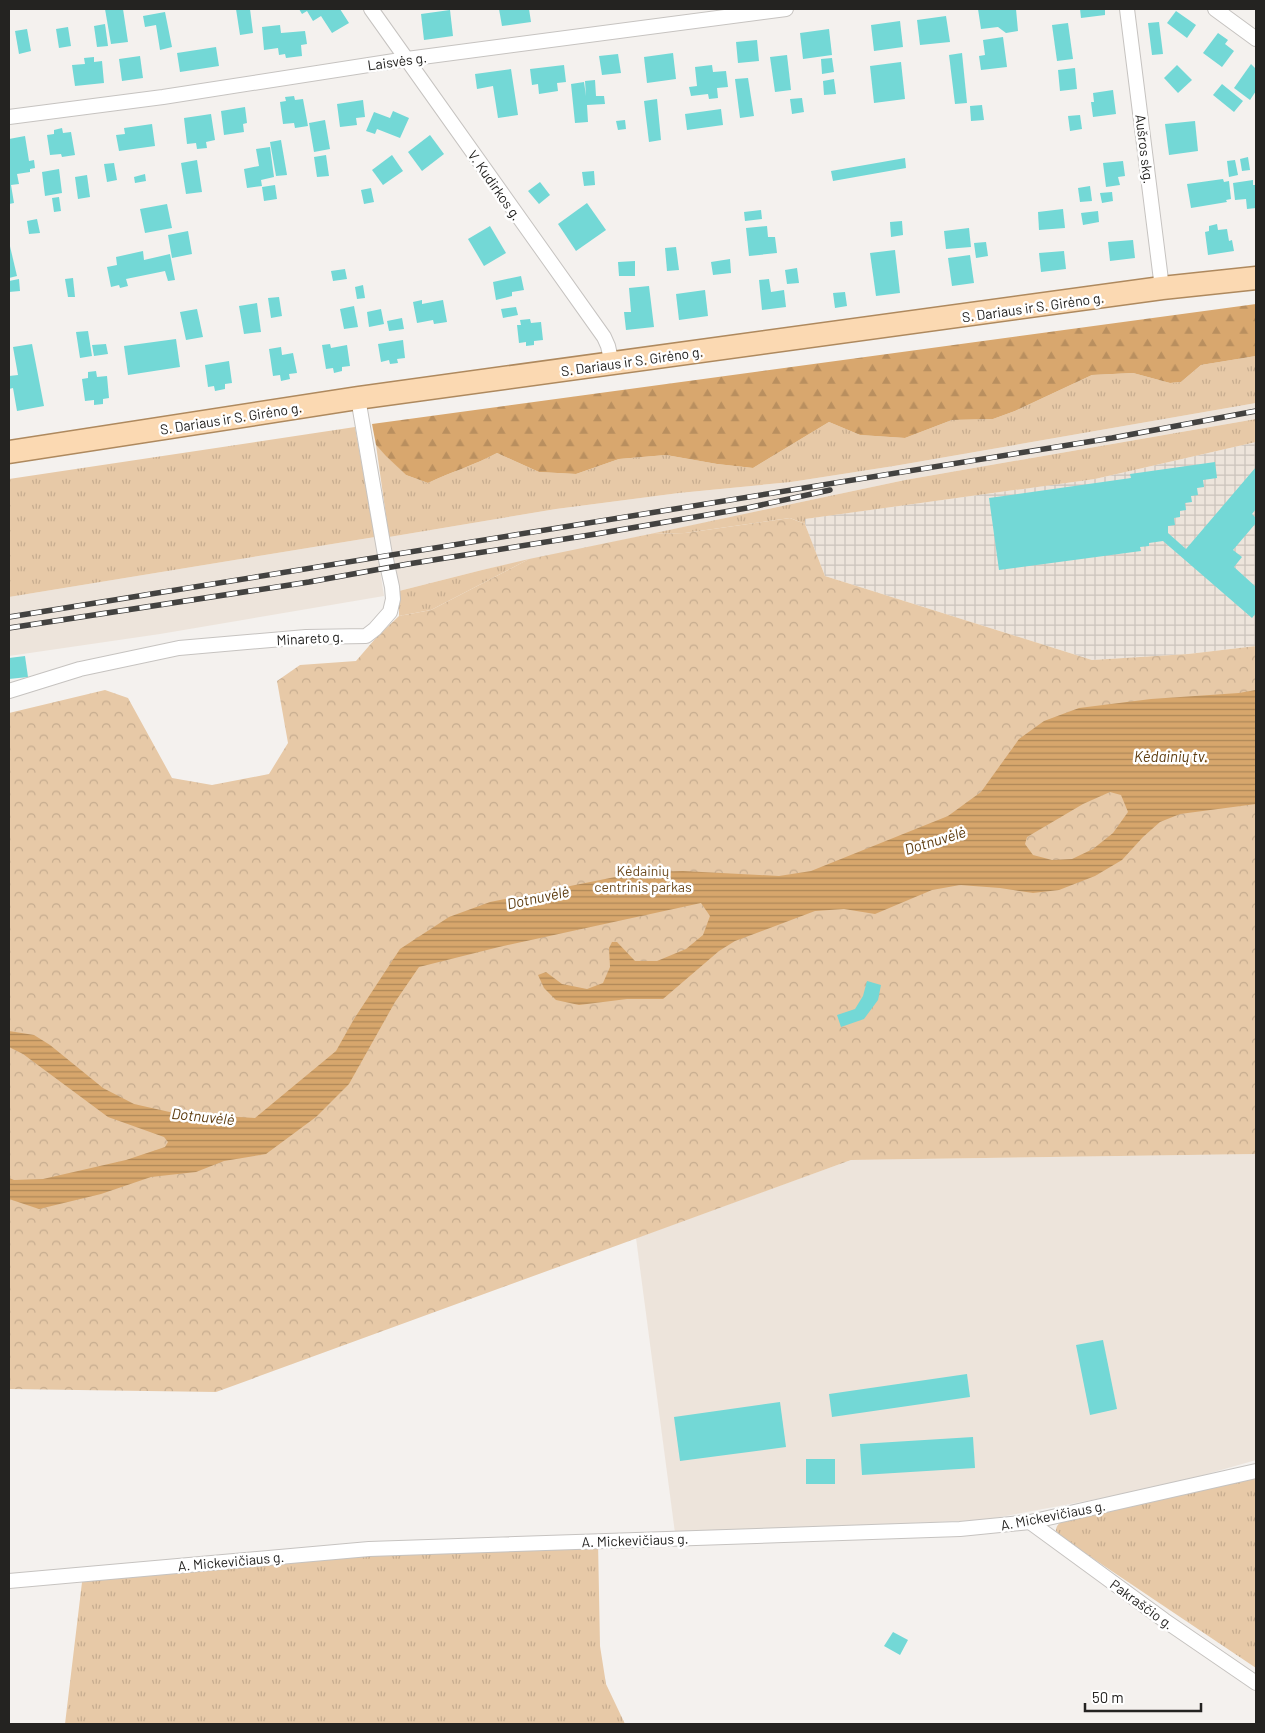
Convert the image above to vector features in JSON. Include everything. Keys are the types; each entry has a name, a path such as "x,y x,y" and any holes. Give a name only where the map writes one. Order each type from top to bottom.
{"main road":[{"name":"S. Dariaus ir S. Girėno g.","path":"9,452 358,398 1162,288 1256,278"}],"street":[{"name":"V. Kudirkos g.","path":"371,9 604,337 612,364"},
{"name":"Laisvės g.","path":"9,117 163,97 407,59 786,9"},
{"name":"Aušros skg.","path":"1127,9 1162,288"},
{"path":"1215,9 1256,39"},
{"name":"Minareto g.","path":"9,691 80,669 179,648 306,637 366,636 375,629 390,612 393,599 358,398"},
{"name":"A. Mickevičiaus g.","path":"9,1581 369,1549 960,1529 1030,1522 1256,1471"},
{"name":"Pakraščio g.","path":"1030,1522 1164,1620 1256,1683"}],"shaded area":[{"path":"1256,403 1256,419 905,480 482,570 399,591 389,537 556,509 679,493 791,482"},
{"path":"1256,442 1256,646 1188,654 1092,660 825,576 804,519 1095,479"},
{"path":"375,537 384,596 160,634 9,656 9,597"},
{"path":"1256,1154 1256,1460 1162,1487 984,1520 675,1533 636,1238 851,1160"}],"green space":[{"path":"1256,304 1256,356 1201,365 1181,382 1170,383 1133,373 1092,375 1015,411 993,419 952,420 905,438 860,435 829,422 753,468 666,455 619,459 576,474 539,472 497,453 428,483 406,475 386,456 376,445 372,424"},
{"path":"1256,356 1256,403 791,482 679,493 556,509 389,537 376,445 406,475 428,483 497,453 539,472 576,474 619,459 666,455 753,468 829,422 860,435 905,438 952,420 993,419 1015,411 1092,375 1133,373 1170,383 1181,382 1201,365"},
{"path":"1256,419 1256,442 1095,479 805,519 805,524 790,518 685,533 650,534 905,480"},
{"path":"355,427 375,537 9,597 9,479"},
{"name":"Kėdainių centrinis parkas","path":"790,518 805,524 825,576 1092,660 1188,654 1256,646 1256,1154 851,1160 216,1392 9,1389 9,713 105,690 128,698 172,778 212,785 269,774 288,743 277,681 300,665 356,661 399,616 431,610 529,559 650,534 685,533"},
{"path":"529,559 431,610 399,616 399,591"},
{"path":"1256,1476 1256,1668 1064,1539 1056,1531 1059,1524 1066,1519 1177,1496"},
{"path":"598,1541 600,1646 606,1684 625,1724 65,1724 83,1574"}],"water":[{"name":"Kėdainių tv.","path":"1256,690 1256,804 1180,814 1160,822 1122,860 1095,876 1059,890 1033,893 960,885 932,890 875,914 844,909 815,911 735,941 719,951 663,999 627,999 579,1005 556,1000 544,988 538,975 546,972 562,984 587,989 603,983 610,967 609,948 612,942 617,942 635,961 657,961 686,949 703,935 710,916 701,903 499,947 419,967 395,1002 349,1084 316,1117 266,1154 224,1161 196,1172 151,1177 101,1194 39,1209 9,1199 9,1178 14,1180 43,1179 126,1160 165,1147 168,1142 164,1137 108,1117 23,1054 9,1047 9,1031 34,1035 50,1045 103,1088 134,1104 174,1113 255,1118 336,1051 354,1019 400,949 449,917 490,902 640,872 683,871 779,876 811,871 948,816 981,792 1019,739 1044,721 1079,708 1151,699 1239,693","holes":["1110,792 1121,795 1128,812 1113,833 1093,849 1072,859 1052,860 1033,855 1025,844 1027,837 1083,804"]}],"building":[{"path":"105,9 123,9 128,42 111,44"},
{"path":"236,9 250,9 253,33 240,35"},
{"path":"299,9 340,9 349,23 332,33 321,16 313,21 307,11 302,14"},
{"path":"499,9 529,9 531,22 502,26"},
{"path":"978,9 1016,9 1018,31 1006,33 998,27 981,29"},
{"path":"1080,9 1105,9 1105,15 1081,18"},
{"path":"450,10 453,36 424,40 421,14"},
{"path":"1176,11 1196,25 1187,38 1167,23"},
{"path":"165,12 172,47 160,50 156,25 145,27 143,16"},
{"path":"946,16 950,42 920,45 917,20"},
{"path":"900,21 903,47 874,51 871,25"},
{"path":"1159,22 1163,54 1152,55 1148,23"},
{"path":"1068,23 1073,59 1057,61 1052,25"},
{"path":"105,24 108,46 97,47 94,26"},
{"path":"280,25 281,33 305,31 307,44 301,45 302,56 286,58 285,54 279,55 278,48 264,50 262,27"},
{"path":"68,27 71,46 59,48 56,29"},
{"path":"27,29 31,51 19,54 15,31"},
{"path":"829,29 832,55 803,59 800,33"},
{"path":"1218,33 1228,40 1225,44 1234,51 1222,67 1203,53"},
{"path":"1003,37 1007,67 981,70 979,56 985,55 983,40"},
{"path":"757,40 759,61 738,63 736,42"},
{"path":"216,47 219,66 180,72 177,53"},
{"path":"673,53 676,79 647,83 644,57"},
{"path":"962,53 967,103 955,104 949,55"},
{"path":"618,54 621,73 602,75 599,56"},
{"path":"787,55 791,90 775,92 770,57"},
{"path":"140,56 143,78 122,81 119,59"},
{"path":"94,57 94,62 102,61 104,83 75,86 72,65 85,64 84,58"},
{"path":"832,58 834,72 822,74 821,59"},
{"path":"901,62 905,99 874,103 870,66"},
{"path":"1251,64 1256,69 1256,91 1250,100 1234,88"},
{"path":"564,65 566,82 557,83 558,91 539,94 538,84 532,85 530,69"},
{"path":"712,65 713,72 726,71 728,87 717,88 718,98 709,99 708,94 691,96 689,87 697,86 695,67"},
{"path":"1177,65 1192,80 1178,93 1164,78"},
{"path":"1075,68 1077,89 1060,91 1058,70"},
{"path":"511,69 518,115 498,118 493,86 477,89 475,74"},
{"path":"748,78 754,116 740,118 735,79"},
{"path":"834,79 836,94 824,95 823,81"},
{"path":"595,80 596,96 604,96 605,104 587,105 588,122 575,123 571,84 584,82 586,96 585,81"},
{"path":"1222,84 1243,101 1234,112 1213,95"},
{"path":"1113,90 1116,114 1093,117 1091,102 1094,102 1093,93"},
{"path":"294,96 295,100 303,99 308,126 295,128 294,123 283,124 280,102 286,101 285,97"},
{"path":"802,98 804,112 792,114 790,99"},
{"path":"657,99 661,140 649,142 644,101"},
{"path":"363,100 365,117 356,118 357,125 340,127 337,104"},
{"path":"982,105 984,120 971,121 970,106"},
{"path":"245,107 247,123 243,124 244,132 224,135 221,111"},
{"path":"721,109 723,125 687,130 685,114"},
{"path":"393,111 409,118 400,138 377,129 375,134 366,131 374,112 390,118"},
{"path":"211,114 215,140 206,142 207,148 197,149 196,143 187,144 184,118"},
{"path":"1080,115 1082,129 1070,131 1068,116"},
{"path":"325,120 330,149 314,152 309,123"},
{"path":"625,120 626,129 618,130 616,121"},
{"path":"1195,121 1198,151 1169,155 1165,124"},
{"path":"152,124 155,146 119,151 116,135 125,134 124,128"},
{"path":"62,128 63,133 71,132 75,155 62,157 61,154 50,155 47,135 54,134 54,130"},
{"path":"430,135 444,154 422,171 408,152"},
{"path":"25,136 29,161 34,160 35,168 30,169 30,172 17,174 19,184 11,185 14,203 9,204 9,139"},
{"path":"281,140 287,175 276,176 270,142"},
{"path":"270,147 274,177 261,180 262,186 247,188 244,169 259,166 256,149"},
{"path":"326,155 329,176 317,177 314,157"},
{"path":"392,155 403,171 383,185 372,170"},
{"path":"1248,157 1250,170 1242,171 1240,159"},
{"path":"905,158 906,168 833,181 831,171"},
{"path":"197,160 202,192 186,194 181,163"},
{"path":"1235,160 1238,175 1229,177 1227,161"},
{"path":"1123,161 1125,176 1118,177 1120,185 1106,187 1103,163"},
{"path":"114,163 117,180 107,182 104,164"},
{"path":"59,169 62,193 45,196 42,172"},
{"path":"594,171 595,185 584,186 582,172"},
{"path":"145,174 146,181 135,183 134,177"},
{"path":"87,175 90,197 78,199 75,177"},
{"path":"1223,179 1224,182 1229,181 1231,199 1226,200 1227,202 1191,208 1187,184"},
{"path":"1253,180 1253,185 1256,185 1256,208 1247,209 1246,199 1235,200 1233,183"},
{"path":"540,182 550,195 539,204 528,191"},
{"path":"275,185 277,199 264,201 262,187"},
{"path":"1090,186 1092,201 1080,202 1078,188"},
{"path":"371,188 374,202 364,204 361,190"},
{"path":"1112,192 1113,201 1102,203 1100,193"},
{"path":"59,197 61,211 54,212 52,198"},
{"path":"587,203 606,230 576,251 558,224"},
{"path":"167,204 172,228 145,233 140,209"},
{"path":"1063,209 1065,228 1039,230 1038,212"},
{"path":"761,210 762,219 745,221 744,212"},
{"path":"1098,211 1099,222 1083,225 1081,213"},
{"path":"37,219 40,233 29,234 27,221"},
{"path":"902,221 903,235 891,237 890,222"},
{"path":"1217,224 1218,230 1227,229 1229,241 1232,240 1234,251 1208,255 1205,232 1209,231 1209,226"},
{"path":"490,226 506,253 484,266 468,239"},
{"path":"767,226 768,237 775,237 777,253 749,256 746,228"},
{"path":"969,228 971,247 946,249 944,231"},
{"path":"188,231 192,254 172,258 168,235"},
{"path":"1133,240 1135,258 1110,261 1108,242"},
{"path":"9,242 17,276 9,278"},
{"path":"986,242 988,256 976,258 974,243"},
{"path":"676,247 679,270 667,271 665,248"},
{"path":"895,250 900,293 876,296 870,253"},
{"path":"143,251 144,260 170,254 175,280 168,281 165,271 126,279 128,286 120,288 119,285 111,287 107,267 117,265 116,257"},
{"path":"1064,251 1066,269 1041,272 1039,253"},
{"path":"970,255 974,283 952,286 948,258"},
{"path":"730,259 731,273 713,275 711,262"},
{"path":"635,261 635,276 619,276 618,262"},
{"path":"797,268 799,283 787,284 785,270"},
{"path":"345,269 347,279 333,281 331,271"},
{"path":"521,276 524,290 512,292 512,296 496,300 493,282"},
{"path":"73,278 75,297 68,297 65,279"},
{"path":"19,279 20,291 9,292 9,281"},
{"path":"769,279 771,292 784,290 786,307 762,310 759,280"},
{"path":"363,285 365,298 357,299 355,287"},
{"path":"649,286 654,327 626,330 624,312 631,312 629,288"},
{"path":"705,290 708,316 679,320 676,294"},
{"path":"845,292 847,306 835,308 833,293"},
{"path":"279,297 282,316 271,318 268,298"},
{"path":"422,300 422,304 443,300 447,322 434,324 433,320 417,323 413,302"},
{"path":"257,303 261,332 244,334 239,306"},
{"path":"354,306 358,327 344,329 340,309"},
{"path":"516,307 518,315 503,318 501,309"},
{"path":"197,309 203,337 186,340 180,312"},
{"path":"381,309 384,324 369,327 367,312"},
{"path":"402,318 404,329 389,331 387,321"},
{"path":"530,319 531,323 541,322 543,340 534,341 534,345 526,346 526,342 519,343 517,325 521,325 520,320"},
{"path":"88,331 92,356 80,358 76,332"},
{"path":"176,339 180,367 128,375 124,346"},
{"path":"403,340 405,358 397,359 398,363 390,364 389,360 381,362 378,344"},
{"path":"32,344 44,406 17,411 13,388 9,389 9,376 18,375 13,347"},
{"path":"106,344 108,354 94,356 92,345"},
{"path":"330,344 331,348 347,345 350,366 342,367 342,371 334,373 333,368 326,369 322,345"},
{"path":"281,347 282,355 293,353 297,373 289,374 290,379 281,381 280,375 273,376 269,349"},
{"path":"229,361 232,383 225,384 225,389 215,391 214,386 208,387 205,365"},
{"path":"96,371 97,377 107,376 109,398 103,399 103,404 94,405 94,400 85,401 82,379 88,378 88,372"},
{"path":"1215,462 1217,478 1203,480 1204,487 1197,488 1198,495 1191,496 1192,502 1185,503 1186,510 1180,511 1180,517 1174,518 1175,525 1168,526 1168,533 1186,549 1256,467 1256,509 1252,514 1256,518 1256,523 1233,550 1242,557 1234,567 1256,587 1256,613 1252,618 1163,541 1149,543 1149,546 1140,547 1141,551 999,570 989,498 1131,478 1130,474"},
{"path":"25,656 28,677 9,679 9,658"},
{"path":"867,981 881,985 878,1000 864,1019 841,1027 837,1015 855,1009 863,996"},
{"path":"1103,1340 1117,1409 1090,1415 1076,1345"},
{"path":"967,1374 970,1397 832,1417 829,1394"},
{"path":"780,1402 786,1447 680,1461 674,1417"},
{"path":"973,1437 975,1468 862,1475 860,1444"},
{"path":"806,1459 835,1459 835,1484 806,1484"},
{"path":"893,1632 908,1640 900,1655 884,1646"}],"railway":[{"path":"9,617 1112,438 1256,411"},
{"path":"9,628 309,582 596,534 747,508 830,490"}],"water label":[{"name":"Dotnuvėlė","path":"935,840"},
{"name":"Dotnuvėlė","path":"538,897"},
{"name":"Dotnuvėlė","path":"203,1116"}]}
